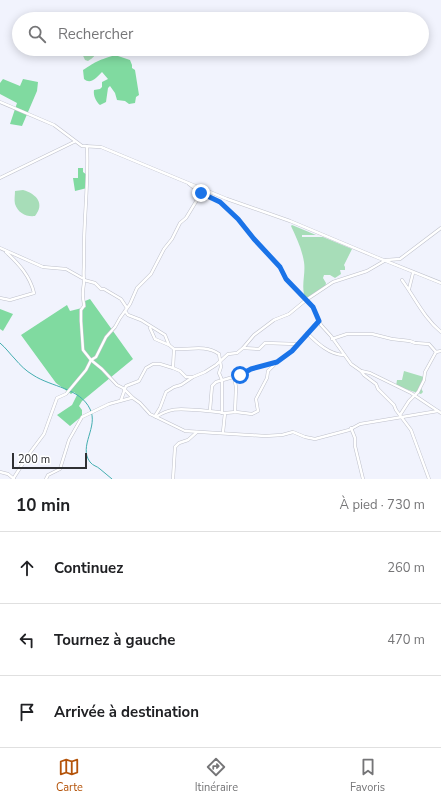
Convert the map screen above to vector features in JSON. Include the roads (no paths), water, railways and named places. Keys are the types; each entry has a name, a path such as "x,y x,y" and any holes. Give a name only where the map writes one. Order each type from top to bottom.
{"street":[{"path":"0,102 54,125 82,146 101,147 203,190 290,220 303,227 413,273 441,283"},
{"path":"0,178 75,141"},
{"path":"88,146 88,184 83,245 84,262 82,296 84,306 81,321 82,347 91,360 149,413 182,431 265,436 282,435 293,432 315,439 352,428 360,424 400,416 440,412"},
{"path":"189,184 201,193 220,202 238,219 280,267 286,279 313,307 319,321 351,364 376,384 378,389 394,405 414,435 429,479"},
{"path":"0,472 8,474 14,479 29,454 44,434 57,398 66,394 70,390 86,370 91,360 96,357 106,337 115,327 137,288 153,271 180,223 186,218 203,190"},
{"path":"156,417 166,392 208,370 228,354 234,354 243,348 254,335 274,320 289,314 306,300 333,282 366,271 385,261 402,258 441,228"},
{"path":"0,248 20,266 30,280 34,293 10,300 0,298"},
{"path":"6,252 18,255 43,267 66,269 83,279 95,283 101,289 104,289 121,299 128,315 141,320 165,335 169,344 174,348 211,350 219,354 219,373 222,380 224,413 223,433"},
{"path":"409,289 413,273"},
{"path":"402,280 422,311 432,324 441,332"},
{"path":"156,417 163,412 180,409 252,414 258,411 256,400 267,378 268,371 292,351 319,321"},
{"path":"150,327 155,339 165,344 169,344"},
{"path":"307,333 322,347 337,354 344,355"},
{"path":"332,339 347,334 372,334 392,339 410,341 415,344 429,344 436,352"},
{"path":"243,348 258,349 265,343 275,344 279,342 286,344 298,344"},
{"path":"173,368 174,348"},
{"path":"400,416 409,401 415,396 424,380 425,372 436,352 441,351"},
{"path":"210,410 212,386 216,382 245,373 251,369 277,362"},
{"path":"121,400 128,385 139,381 144,370 153,364 160,364 173,368 180,371 186,377 193,377"},
{"path":"361,371 370,373 415,396 440,412"},
{"path":"234,377 236,387 235,412"},
{"path":"46,479 48,475 60,469 69,440 82,417 104,406 121,400 133,398"},
{"path":"352,428 363,479"},
{"path":"173,479 175,447 179,443 188,440 198,431"}],"waterway":[{"path":"0,343 21,366 30,373 40,379 72,392 85,402 90,409 92,416 91,429 86,450 87,456 91,463 112,479"}]}
